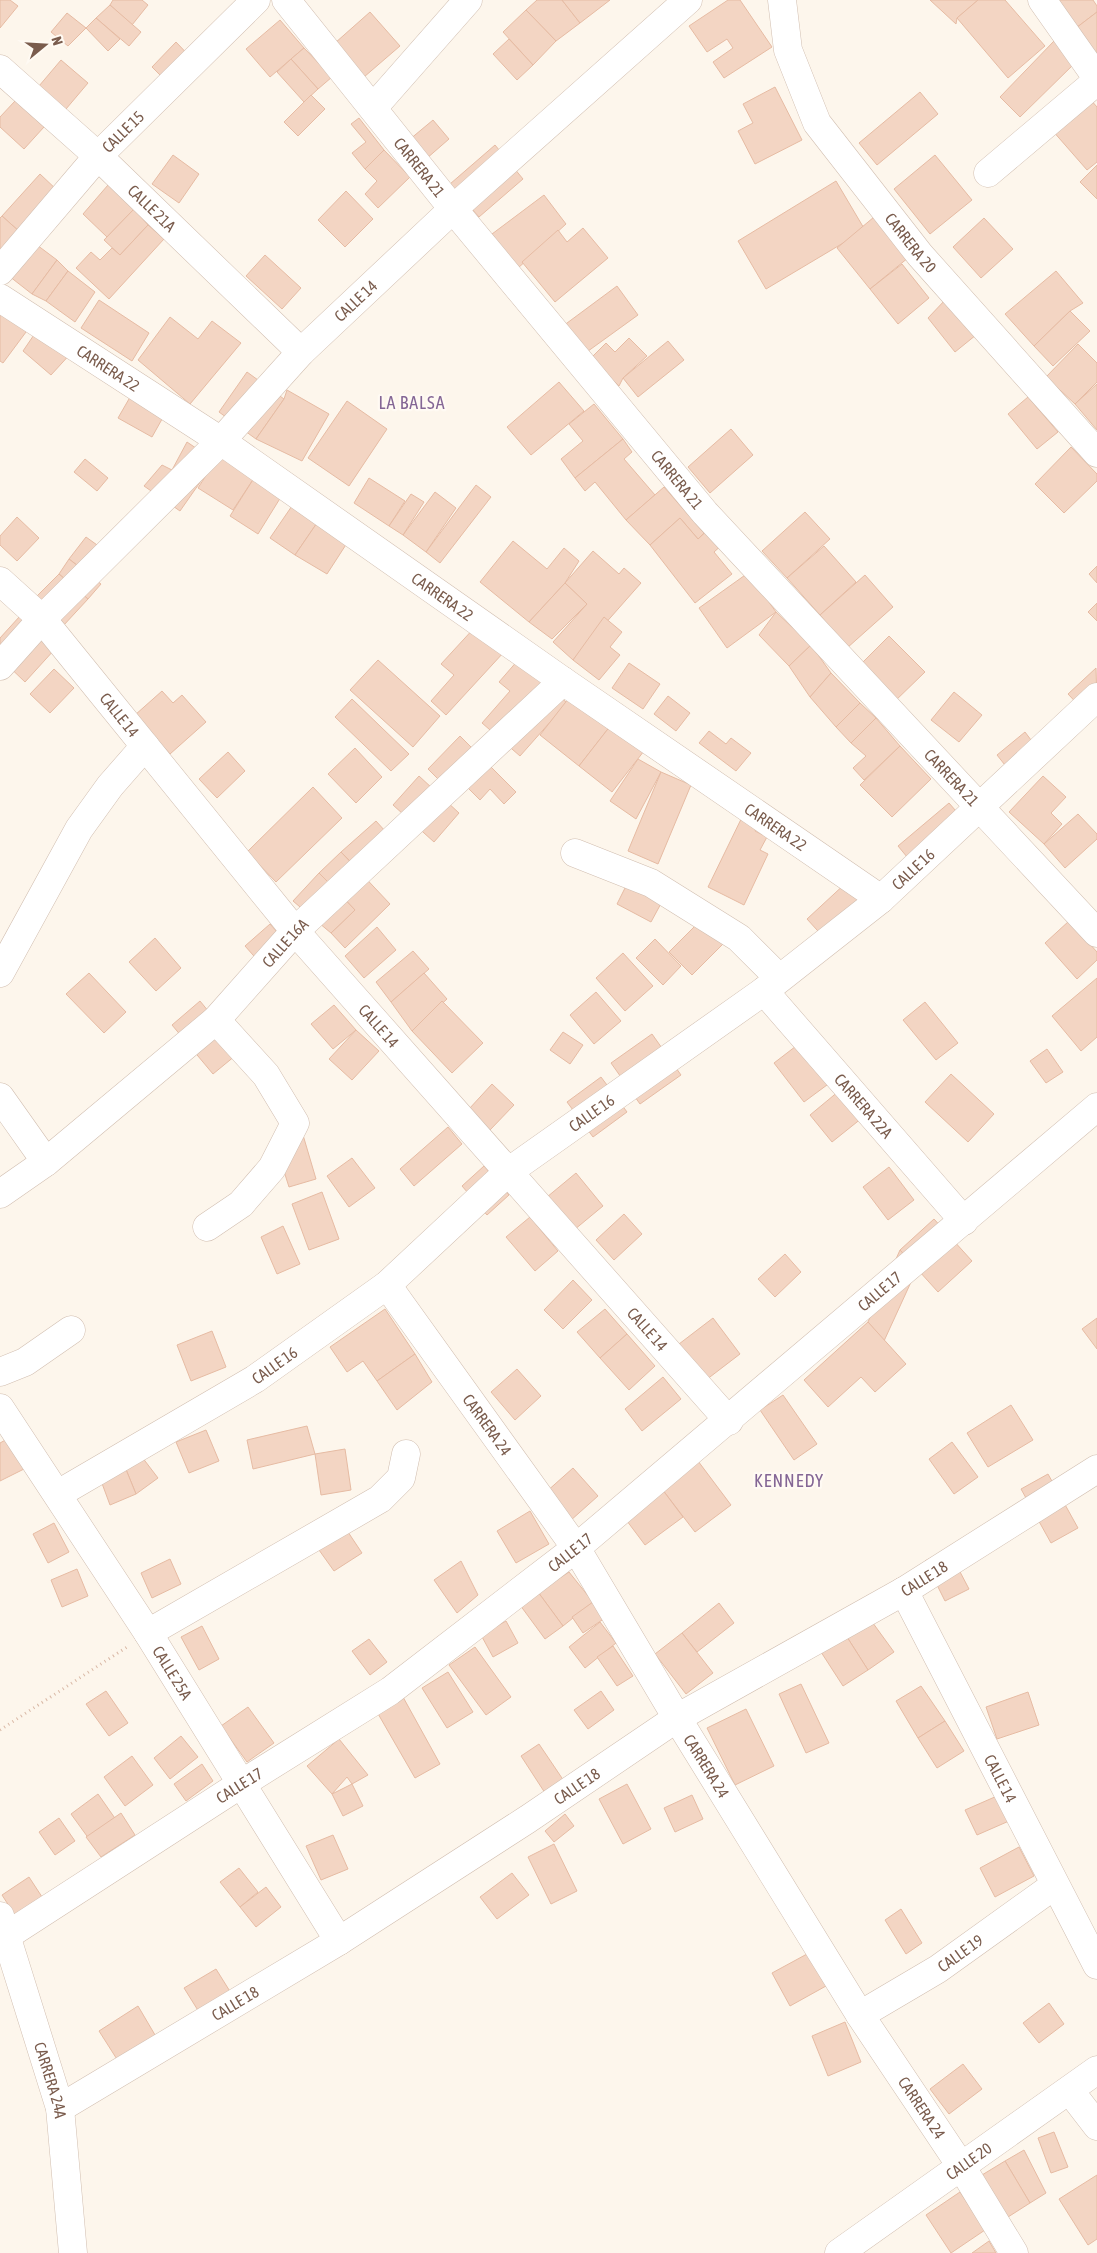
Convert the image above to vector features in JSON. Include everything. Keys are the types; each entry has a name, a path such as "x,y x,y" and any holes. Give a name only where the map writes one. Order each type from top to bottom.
{"street":[{"name":"CALLE 15","path":"0,271 98,156 256,0"},
{"name":"CARRERA 21","path":"286,0 453,209 705,513 1097,933"},
{"path":"373,108 468,0"},
{"name":"CALLE 14","path":"0,666 42,620 221,441 302,352 453,209 688,0"},
{"name":"CARRERA 20","path":"782,0 788,50 817,123 920,255 1097,453"},
{"path":"988,173 1097,80 1042,0"},
{"name":"CALLE 21A","path":"0,69 98,156 302,352"},
{"name":"CARRERA 22","path":"0,298 221,441 563,681 881,898"},
{"name":"CALLE 14","path":"0,581 42,620 295,931 729,1421"},
{"name":"CALLE 16A","path":"0,1194 46,1162 216,1020 295,931 563,681"},
{"name":"CALLE 16","path":"58,1494 256,1379 387,1285 508,1172 771,985 881,898 1097,697"},
{"path":"0,973 80,829 110,786 145,746"},
{"name":"CARRERA 22A","path":"575,853 651,883 739,938 771,985 964,1221"},
{"path":"207,1227 241,1204 254,1190 272,1168 295,1123 266,1075 216,1020"},
{"path":"0,1098 46,1162"},
{"name":"CALLE 17","path":"3,1931 390,1691 576,1548 729,1421 1097,1107"},
{"name":"CARRERA 24","path":"387,1285 576,1548 677,1718 860,2014 961,2166 1014,2253"},
{"path":"0,1372 25,1362 70,1330"},
{"name":"CALLE 25A","path":"0,1408 148,1633 339,1941"},
{"path":"148,1633 380,1499 401,1478 406,1454"},
{"name":"CALLE 18","path":"60,2108 339,1941 528,1819 677,1718 904,1592 1097,1469"},
{"name":"CALLE 14","path":"904,1592 1097,1965"},
{"name":"CALLE 19","path":"860,2014 938,1969 1054,1885"},
{"name":"CARRERA 24A","path":"3,1931 60,2108 73,2253"},
{"name":"CALLE 20","path":"839,2253 1070,2091 1097,2070"},
{"path":"1070,2091 1097,2126"}],"path":[{"path":"0,1730 148,1633"}],"building":[{"path":"0,0 10,0 18,6 0,28"},
{"path":"113,0 142,0 148,5 132,25 110,5"},
{"path":"537,0 562,0 580,23 556,41 526,10"},
{"path":"562,0 610,0 580,23"},
{"path":"728,0 740,0 772,47 724,78 713,62 733,48 727,39 707,52 689,26"},
{"path":"930,0 978,0 957,18 956,24"},
{"path":"978,0 1005,0 1045,46 1008,78 957,18"},
{"path":"1055,0 1093,0 1097,6 1097,12 1076,28"},
{"path":"110,5 141,32 129,46 96,18"},
{"path":"526,10 556,41 533,65 503,32"},
{"path":"370,12 400,46 364,77 335,43"},
{"path":"1097,12 1097,54 1076,28"},
{"path":"67,13 86,28 68,46 51,32"},
{"path":"96,18 120,39 108,51 86,28"},
{"path":"280,20 304,48 270,77 246,49"},
{"path":"509,39 533,65 517,80 493,54"},
{"path":"1054,41 1076,62 1020,117 1000,97"},
{"path":"176,42 197,64 173,88 152,67"},
{"path":"304,48 332,77 318,89 291,59"},
{"path":"291,59 318,89 304,102 277,72"},
{"path":"61,60 88,83 66,109 39,86"},
{"path":"1075,82 1097,107 1097,162 1087,170 1038,114"},
{"path":"775,87 802,140 755,164 738,131 753,123 743,104"},
{"path":"920,92 938,114 877,165 859,143"},
{"path":"311,95 325,109 298,136 284,122"},
{"path":"15,101 44,127 24,149 0,127 0,117"},
{"path":"359,118 384,150 365,169 352,153 366,142 351,124"},
{"path":"433,120 449,139 426,159 409,140"},
{"path":"495,145 523,179 479,217 450,184"},
{"path":"384,150 410,177 378,208 365,194 377,181 365,169"},
{"path":"173,155 199,174 179,203 152,184"},
{"path":"935,155 972,200 930,234 894,189"},
{"path":"1097,165 1097,199 1080,182"},
{"path":"40,174 58,191 21,233 2,216"},
{"path":"836,181 865,230 766,289 738,241"},
{"path":"108,185 134,209 107,237 83,214"},
{"path":"346,191 373,219 345,247 318,220"},
{"path":"544,195 566,224 517,269 492,234"},
{"path":"134,209 148,225 120,255 104,240"},
{"path":"880,212 914,253 870,289 837,248"},
{"path":"2,216 57,260 32,294 0,269 0,218"},
{"path":"984,218 1013,249 981,278 953,247"},
{"path":"148,225 164,239 109,299 76,268 91,252 100,260 112,248 120,255"},
{"path":"583,228 608,258 555,302 522,262 558,230 567,242"},
{"path":"265,255 301,288 282,309 246,276"},
{"path":"57,260 68,271 46,301 32,294"},
{"path":"902,264 929,298 898,324 870,289"},
{"path":"68,271 95,292 75,322 46,301"},
{"path":"1056,271 1083,303 1070,311 1034,346 1005,314"},
{"path":"617,286 638,315 584,354 563,326"},
{"path":"946,299 976,335 955,352 928,318"},
{"path":"99,300 149,333 132,361 81,328"},
{"path":"0,306 29,328 3,363 0,361"},
{"path":"1070,311 1090,331 1053,366 1034,346"},
{"path":"170,317 198,339 212,321 241,343 190,404 138,360"},
{"path":"40,326 73,351 51,375 23,351"},
{"path":"629,338 647,356 623,378 619,386 591,358 606,343 615,352"},
{"path":"668,341 684,360 638,397 623,378"},
{"path":"1078,344 1097,363 1097,382 1075,404 1046,377"},
{"path":"247,372 284,399 256,439 219,412"},
{"path":"559,382 584,411 531,455 507,427"},
{"path":"1097,384 1097,430 1075,404"},
{"path":"287,390 329,414 302,461 256,439 284,399"},
{"path":"133,392 166,412 152,437 118,418"},
{"path":"1028,397 1058,432 1037,449 1008,414"},
{"path":"347,401 387,429 349,486 308,458"},
{"path":"594,404 623,439 575,478 561,459 583,441 569,424"},
{"path":"731,429 753,455 710,493 688,467"},
{"path":"623,439 632,452 624,459 655,495 626,520 595,482 585,491 575,478"},
{"path":"187,442 215,461 180,511 144,486 162,465 172,470"},
{"path":"224,447 256,475 233,510 198,488"},
{"path":"1071,447 1097,474 1097,481 1064,513 1035,484"},
{"path":"85,459 108,478 97,491 74,472"},
{"path":"256,475 284,492 258,534 230,516"},
{"path":"369,478 405,501 389,526 354,503"},
{"path":"476,485 491,497 440,563 426,552"},
{"path":"664,487 704,533 698,539 680,518 650,545 626,520"},
{"path":"435,492 456,508 426,552 403,535"},
{"path":"411,494 424,502 403,535 389,526"},
{"path":"294,503 319,520 295,555 270,538"},
{"path":"805,512 830,539 787,578 762,551"},
{"path":"17,517 39,538 17,561 0,545 0,536"},
{"path":"680,518 698,539 710,528 723,544 714,552 732,574 695,603 650,545"},
{"path":"319,520 349,540 327,574 295,555"},
{"path":"86,537 111,555 94,578 69,559"},
{"path":"513,541 547,569 564,548 579,561 565,583 529,622 480,582"},
{"path":"824,546 856,582 820,615 787,578"},
{"path":"593,551 619,574 624,568 641,583 573,660 553,642 587,604 565,583"},
{"path":"69,559 101,584 88,599 59,574"},
{"path":"1097,566 1097,583 1089,574"},
{"path":"748,573 776,612 727,648 699,608"},
{"path":"59,574 88,599 63,626 36,597"},
{"path":"865,575 893,607 847,648 820,615"},
{"path":"565,583 587,604 552,639 529,622"},
{"path":"1097,603 1097,621 1088,612"},
{"path":"776,612 811,645 789,666 759,635"},
{"path":"20,616 55,649 25,682 0,658 0,638"},
{"path":"604,617 622,632 610,647 620,655 599,680 573,660"},
{"path":"476,626 504,652 446,715 431,701 454,675 441,664"},
{"path":"889,636 925,672 892,704 857,668"},
{"path":"811,645 831,673 810,697 789,666"},
{"path":"519,659 567,703 520,756 482,723 510,691 499,682"},
{"path":"378,660 440,716 413,747 350,690"},
{"path":"629,663 660,684 643,709 612,688"},
{"path":"1096,668 1097,704 1087,714 1068,694"},
{"path":"54,669 74,688 50,713 30,694"},
{"path":"831,673 860,703 836,727 810,697"},
{"path":"162,691 173,703 182,695 206,722 170,754 135,715"},
{"path":"954,692 982,715 959,742 931,720"},
{"path":"572,694 611,725 579,766 540,735"},
{"path":"668,696 690,713 676,731 654,714"},
{"path":"352,699 409,754 391,771 335,717"},
{"path":"860,703 876,718 851,743 836,727"},
{"path":"876,718 900,746 864,780 853,768 866,756 851,743"},
{"path":"611,725 644,751 612,792 579,766"},
{"path":"709,731 726,744 731,738 751,753 736,771 699,743"},
{"path":"1042,731 1020,784 997,755 1025,732 1031,740"},
{"path":"460,736 516,792 504,804 490,789 480,800 465,785 455,796 428,769"},
{"path":"900,746 931,779 892,817 860,785"},
{"path":"355,748 382,777 356,803 328,774"},
{"path":"228,752 245,771 217,798 199,779"},
{"path":"638,759 661,772 636,819 610,801"},
{"path":"661,772 691,785 658,864 628,851"},
{"path":"419,776 459,813 434,842 393,805"},
{"path":"1043,776 1066,797 1051,813 1062,824 1044,844 1009,812"},
{"path":"313,787 342,818 276,882 247,852"},
{"path":"949,803 969,826 917,869 898,846"},
{"path":"746,809 762,816 755,831 767,837 760,850 768,854 744,905 708,887"},
{"path":"1078,814 1097,834 1097,839 1065,868 1044,844"},
{"path":"376,821 395,842 361,872 341,852"},
{"path":"341,852 390,904 345,948 331,933 355,910 319,873"},
{"path":"861,869 881,891 827,941 807,919"},
{"path":"319,873 338,892 313,918 293,901"},
{"path":"629,880 664,898 651,922 617,904"},
{"path":"338,892 355,910 331,933 313,918"},
{"path":"704,917 727,940 692,975 669,952"},
{"path":"1069,921 1097,952 1097,960 1077,979 1045,943"},
{"path":"270,924 293,950 269,973 245,946"},
{"path":"377,927 396,950 364,978 345,956"},
{"path":"155,938 181,968 156,991 129,962"},
{"path":"655,939 681,966 663,985 636,958"},
{"path":"413,951 429,969 391,1002 376,982"},
{"path":"623,953 653,986 625,1011 596,978"},
{"path":"89,973 126,1012 104,1033 66,994"},
{"path":"424,973 447,999 412,1031 391,1002"},
{"path":"1097,978 1097,1037 1081,1051 1052,1016"},
{"path":"596,992 621,1021 594,1044 570,1015"},
{"path":"200,1001 241,1051 213,1074 172,1025"},
{"path":"442,1001 483,1043 452,1073 412,1031"},
{"path":"925,1002 958,1043 936,1060 903,1020"},
{"path":"334,1005 356,1030 333,1049 311,1024"},
{"path":"356,1030 379,1051 352,1080 329,1059"},
{"path":"563,1032 583,1045 570,1064 550,1050"},
{"path":"652,1034 681,1075 640,1104 611,1063"},
{"path":"800,1043 831,1082 804,1102 774,1063"},
{"path":"1047,1049 1063,1072 1046,1083 1030,1061"},
{"path":"951,1074 994,1114 968,1142 925,1102"},
{"path":"601,1077 627,1112 593,1137 567,1102"},
{"path":"492,1084 514,1105 490,1130 469,1109"},
{"path":"845,1086 867,1114 832,1142 810,1115"},
{"path":"448,1127 462,1144 414,1186 400,1169"},
{"path":"303,1135 316,1179 289,1187 275,1143"},
{"path":"352,1158 375,1188 349,1207 327,1176"},
{"path":"484,1166 509,1195 487,1215 462,1186"},
{"path":"889,1167 914,1200 888,1220 863,1187"},
{"path":"576,1173 603,1206 574,1230 547,1197"},
{"path":"322,1192 339,1239 309,1250 292,1204"},
{"path":"624,1214 642,1234 614,1260 596,1240"},
{"path":"530,1217 558,1251 535,1271 506,1237"},
{"path":"934,1219 972,1261 938,1292 900,1250"},
{"path":"283,1226 300,1264 277,1274 261,1237"},
{"path":"900,1250 917,1269 884,1341 868,1322"},
{"path":"785,1254 801,1272 775,1297 758,1279"},
{"path":"573,1280 592,1300 563,1329 544,1310"},
{"path":"385,1309 415,1354 377,1381 363,1361 347,1372 330,1347"},
{"path":"605,1309 627,1334 600,1358 577,1332"},
{"path":"713,1318 740,1354 706,1380 679,1344"},
{"path":"1097,1318 1097,1349 1082,1329"},
{"path":"868,1322 906,1364 875,1392 861,1377 828,1407 804,1380"},
{"path":"212,1331 226,1367 191,1381 177,1345"},
{"path":"627,1334 655,1366 629,1390 600,1358"},
{"path":"415,1354 432,1382 397,1410 377,1381"},
{"path":"517,1369 541,1396 515,1420 491,1392"},
{"path":"663,1377 681,1399 642,1431 625,1409"},
{"path":"783,1395 817,1444 794,1460 760,1410"},
{"path":"1011,1405 1033,1440 988,1467 967,1433"},
{"path":"307,1426 315,1454 253,1469 247,1440"},
{"path":"206,1430 219,1461 189,1473 176,1442"},
{"path":"9,1438 24,1469 0,1481 0,1443"},
{"path":"952,1442 978,1477 954,1494 929,1459"},
{"path":"345,1449 351,1490 321,1495 315,1454"},
{"path":"142,1457 158,1478 136,1494 125,1467"},
{"path":"698,1461 731,1505 695,1532 662,1489"},
{"path":"125,1467 136,1494 110,1505 100,1478"},
{"path":"573,1468 598,1496 570,1521 545,1493"},
{"path":"1048,1474 1078,1528 1051,1543 1021,1489"},
{"path":"662,1489 683,1517 645,1545 624,1517"},
{"path":"530,1511 549,1544 516,1563 497,1531"},
{"path":"54,1523 69,1552 48,1563 33,1534"},
{"path":"344,1526 362,1553 334,1571 314,1543"},
{"path":"948,1549 969,1589 945,1601 925,1561"},
{"path":"170,1559 181,1584 152,1598 141,1573"},
{"path":"461,1561 478,1595 457,1613 434,1580"},
{"path":"77,1569 88,1596 62,1607 51,1580"},
{"path":"569,1572 593,1602 563,1626 538,1592"},
{"path":"538,1592 563,1626 545,1639 520,1605"},
{"path":"593,1602 605,1618 583,1633 572,1617"},
{"path":"719,1603 734,1623 697,1652 682,1633"},
{"path":"870,1619 894,1652 868,1670 847,1637"},
{"path":"506,1621 518,1643 493,1657 481,1635"},
{"path":"600,1622 616,1643 585,1668 569,1647"},
{"path":"202,1626 219,1659 199,1670 181,1637"},
{"path":"682,1633 713,1673 686,1694 655,1654"},
{"path":"847,1637 868,1670 843,1686 821,1652"},
{"path":"369,1639 387,1662 370,1675 352,1651"},
{"path":"613,1646 633,1676 617,1686 597,1657"},
{"path":"475,1647 511,1697 486,1715 449,1665"},
{"path":"448,1672 473,1712 447,1728 422,1688"},
{"path":"801,1684 829,1743 806,1753 779,1694"},
{"path":"921,1686 945,1721 918,1738 896,1701"},
{"path":"106,1691 128,1723 109,1736 86,1704"},
{"path":"601,1691 614,1710 588,1729 574,1710"},
{"path":"1028,1692 1039,1725 997,1739 986,1707"},
{"path":"403,1697 440,1764 415,1778 377,1712"},
{"path":"248,1707 274,1743 247,1762 221,1726"},
{"path":"746,1709 774,1766 735,1785 707,1728"},
{"path":"945,1721 964,1751 937,1768 918,1738"},
{"path":"181,1736 198,1757 170,1779 154,1758"},
{"path":"339,1739 368,1775 352,1784 347,1777 332,1794 307,1766"},
{"path":"539,1744 566,1784 547,1796 521,1756"},
{"path":"132,1756 153,1785 125,1806 104,1777"},
{"path":"202,1764 213,1781 186,1801 174,1784"},
{"path":"352,1784 363,1806 343,1816 332,1794"},
{"path":"627,1784 651,1829 623,1844 599,1799"},
{"path":"98,1794 119,1824 92,1843 71,1814"},
{"path":"692,1795 703,1819 675,1832 664,1808"},
{"path":"997,1796 1009,1821 977,1835 965,1810"},
{"path":"121,1813 135,1835 101,1857 86,1837"},
{"path":"565,1814 574,1826 554,1842 545,1831"},
{"path":"59,1818 75,1841 55,1855 39,1832"},
{"path":"333,1835 348,1869 321,1880 306,1846"},
{"path":"554,1844 577,1891 551,1904 528,1857"},
{"path":"1019,1847 1034,1876 995,1897 980,1868"},
{"path":"239,1868 258,1892 240,1907 220,1882"},
{"path":"512,1873 529,1895 497,1919 480,1897"},
{"path":"29,1877 46,1903 18,1920 2,1895"},
{"path":"266,1887 281,1907 256,1927 240,1907"},
{"path":"901,1909 922,1943 906,1954 885,1920"},
{"path":"807,1954 826,1986 790,2006 772,1973"},
{"path":"216,1969 231,1993 199,2012 184,1988"},
{"path":"1049,2003 1064,2024 1039,2043 1023,2023"},
{"path":"138,2006 158,2040 120,2064 99,2031"},
{"path":"845,2022 861,2062 828,2076 812,2036"},
{"path":"963,2064 982,2089 949,2114 930,2089"},
{"path":"1054,2132 1068,2167 1051,2173 1038,2138"},
{"path":"1024,2150 1046,2193 1030,2203 1005,2161"},
{"path":"1005,2161 1030,2203 1008,2217 982,2175"},
{"path":"1097,2175 1097,2239 1088,2245 1059,2199"},
{"path":"960,2192 985,2230 951,2253 926,2215"},
{"path":"989,2241 996,2253 972,2253"}],"district":[{"name":"LA BALSA","path":"412,403"},
{"name":"KENNEDY","path":"789,1481"}]}
